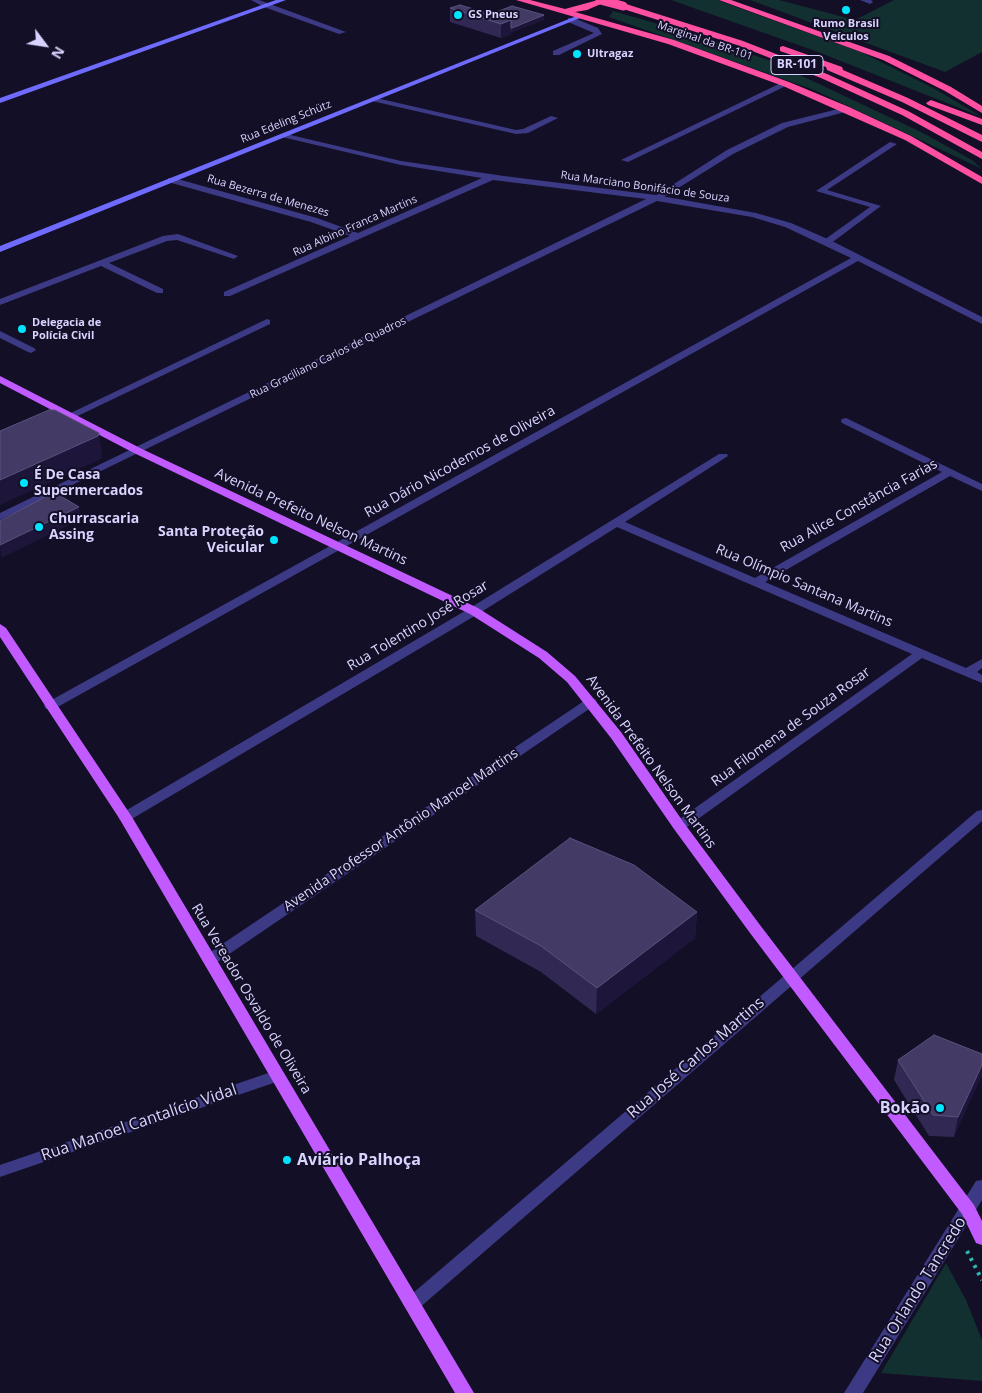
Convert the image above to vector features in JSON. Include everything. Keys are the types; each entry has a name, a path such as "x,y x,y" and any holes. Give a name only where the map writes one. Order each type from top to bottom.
{"highway":[{"name":"Marginal da BR-101","path":"520,0 612,24 712,55 846,109 908,138 982,181"},
{"name":"BR-101","path":"600,0 624,3 776,56 862,93 982,156"},
{"path":"550,7 580,10 606,0"},
{"path":"634,0 668,10"},
{"path":"723,0 886,58 948,89 982,110"},
{"path":"612,24 602,18 600,11 624,3"},
{"name":"BR-101","path":"982,122 770,44 905,100 982,140"},
{"path":"962,144 982,162"}],"main road":[{"path":"0,101 284,0"},
{"name":"Rua Edeling Schütz","path":"0,249 581,16"},
{"name":"Avenida Prefeito Nelson Martins","path":"0,379 138,451 474,611 542,655 571,679 591,702 679,826 968,1210 982,1238"},
{"name":"Rua Vereador Osvaldo de Oliveira","path":"0,628 125,817 188,924 211,959 277,1076 465,1393"}],"street":[{"path":"254,0 266,6 342,32"},
{"path":"556,52 598,34 595,30 571,20"},
{"path":"626,160 786,84"},
{"path":"374,99 516,132 525,131 554,118"},
{"name":"Rua Graciliano Carlos de Quadros","path":"0,517 656,198 730,152 785,125 846,109"},
{"name":"Rua Marciano Bonifácio de Souza","path":"285,134 401,163 656,198 752,215 788,225 827,242 982,321"},
{"path":"827,242 877,206 820,191 893,144"},
{"name":"Rua Albino Franca Martins","path":"227,294 492,177"},
{"name":"Rua Bezerra de Menezes","path":"171,180 314,220 358,236"},
{"path":"0,302 166,238 178,237 234,256"},
{"name":"Rua Dário Nicodemos de Oliveira","path":"50,706 857,258"},
{"path":"101,263 160,291"},
{"path":"52,424 267,322"},
{"path":"0,334 31,350"},
{"path":"846,421 982,488"},
{"name":"Rua Tolentino José Rosar","path":"125,817 474,611 723,456"},
{"name":"Rua Alice Constância Farias","path":"756,582 950,472"},
{"name":"Rua Olímpio Santana Martins","path":"615,522 982,679"},
{"name":"Rua Filomena de Souza Rosar","path":"679,826 921,653"},
{"path":"967,673 982,663"},
{"name":"Avenida Professor Antônio Manoel Martins","path":"211,959 591,702"},
{"name":"Rua José Carlos Martins","path":"412,1304 791,976 982,814"},
{"name":"Rua Manoel Cantalício Vidal","path":"0,1172 277,1076"},
{"name":"Rua Orlando Tancredo","path":"854,1393 982,1186"}],"path":[{"path":"966,1248 982,1280"}],"green space":[{"path":"671,0 717,0 861,52 935,89 982,117 818,52"},
{"path":"750,0 779,0 855,20 894,0 982,0 982,52 945,72"},
{"path":"613,11 693,34 768,60 921,132 972,160 982,169 814,90 609,17"},
{"path":"946,1263 966,1300 982,1340 982,1381 881,1373"}],"building":[{"path":"460,5 511,20 501,24 450,8"},
{"path":"512,6 544,15 511,28 511,20 491,14"},
{"path":"49,410 55,410 99,433 98,436 0,480 0,431"},
{"path":"54,492 79,507 0,545 0,521"},
{"path":"570,838 634,865 697,912 597,988 541,946 475,910"},
{"name":"Bokão","path":"934,1035 982,1054 982,1065 958,1117 933,1115 898,1060"}],"place":[{"name":"Rumo Brasil Veículos","path":"846,10"},
{"name":"GS Pneus","path":"458,15"},
{"name":"Ultragaz","path":"577,54"},
{"name":"Delegacia de Polícia Civil","path":"22,329"},
{"name":"É De Casa Supermercados","path":"24,483"},
{"name":"Churrascaria Assing","path":"39,527"},
{"name":"Santa Proteção Veicular","path":"274,540"},
{"name":"Bokão","path":"940,1108"},
{"name":"Aviário Palhoça","path":"287,1160"}]}
